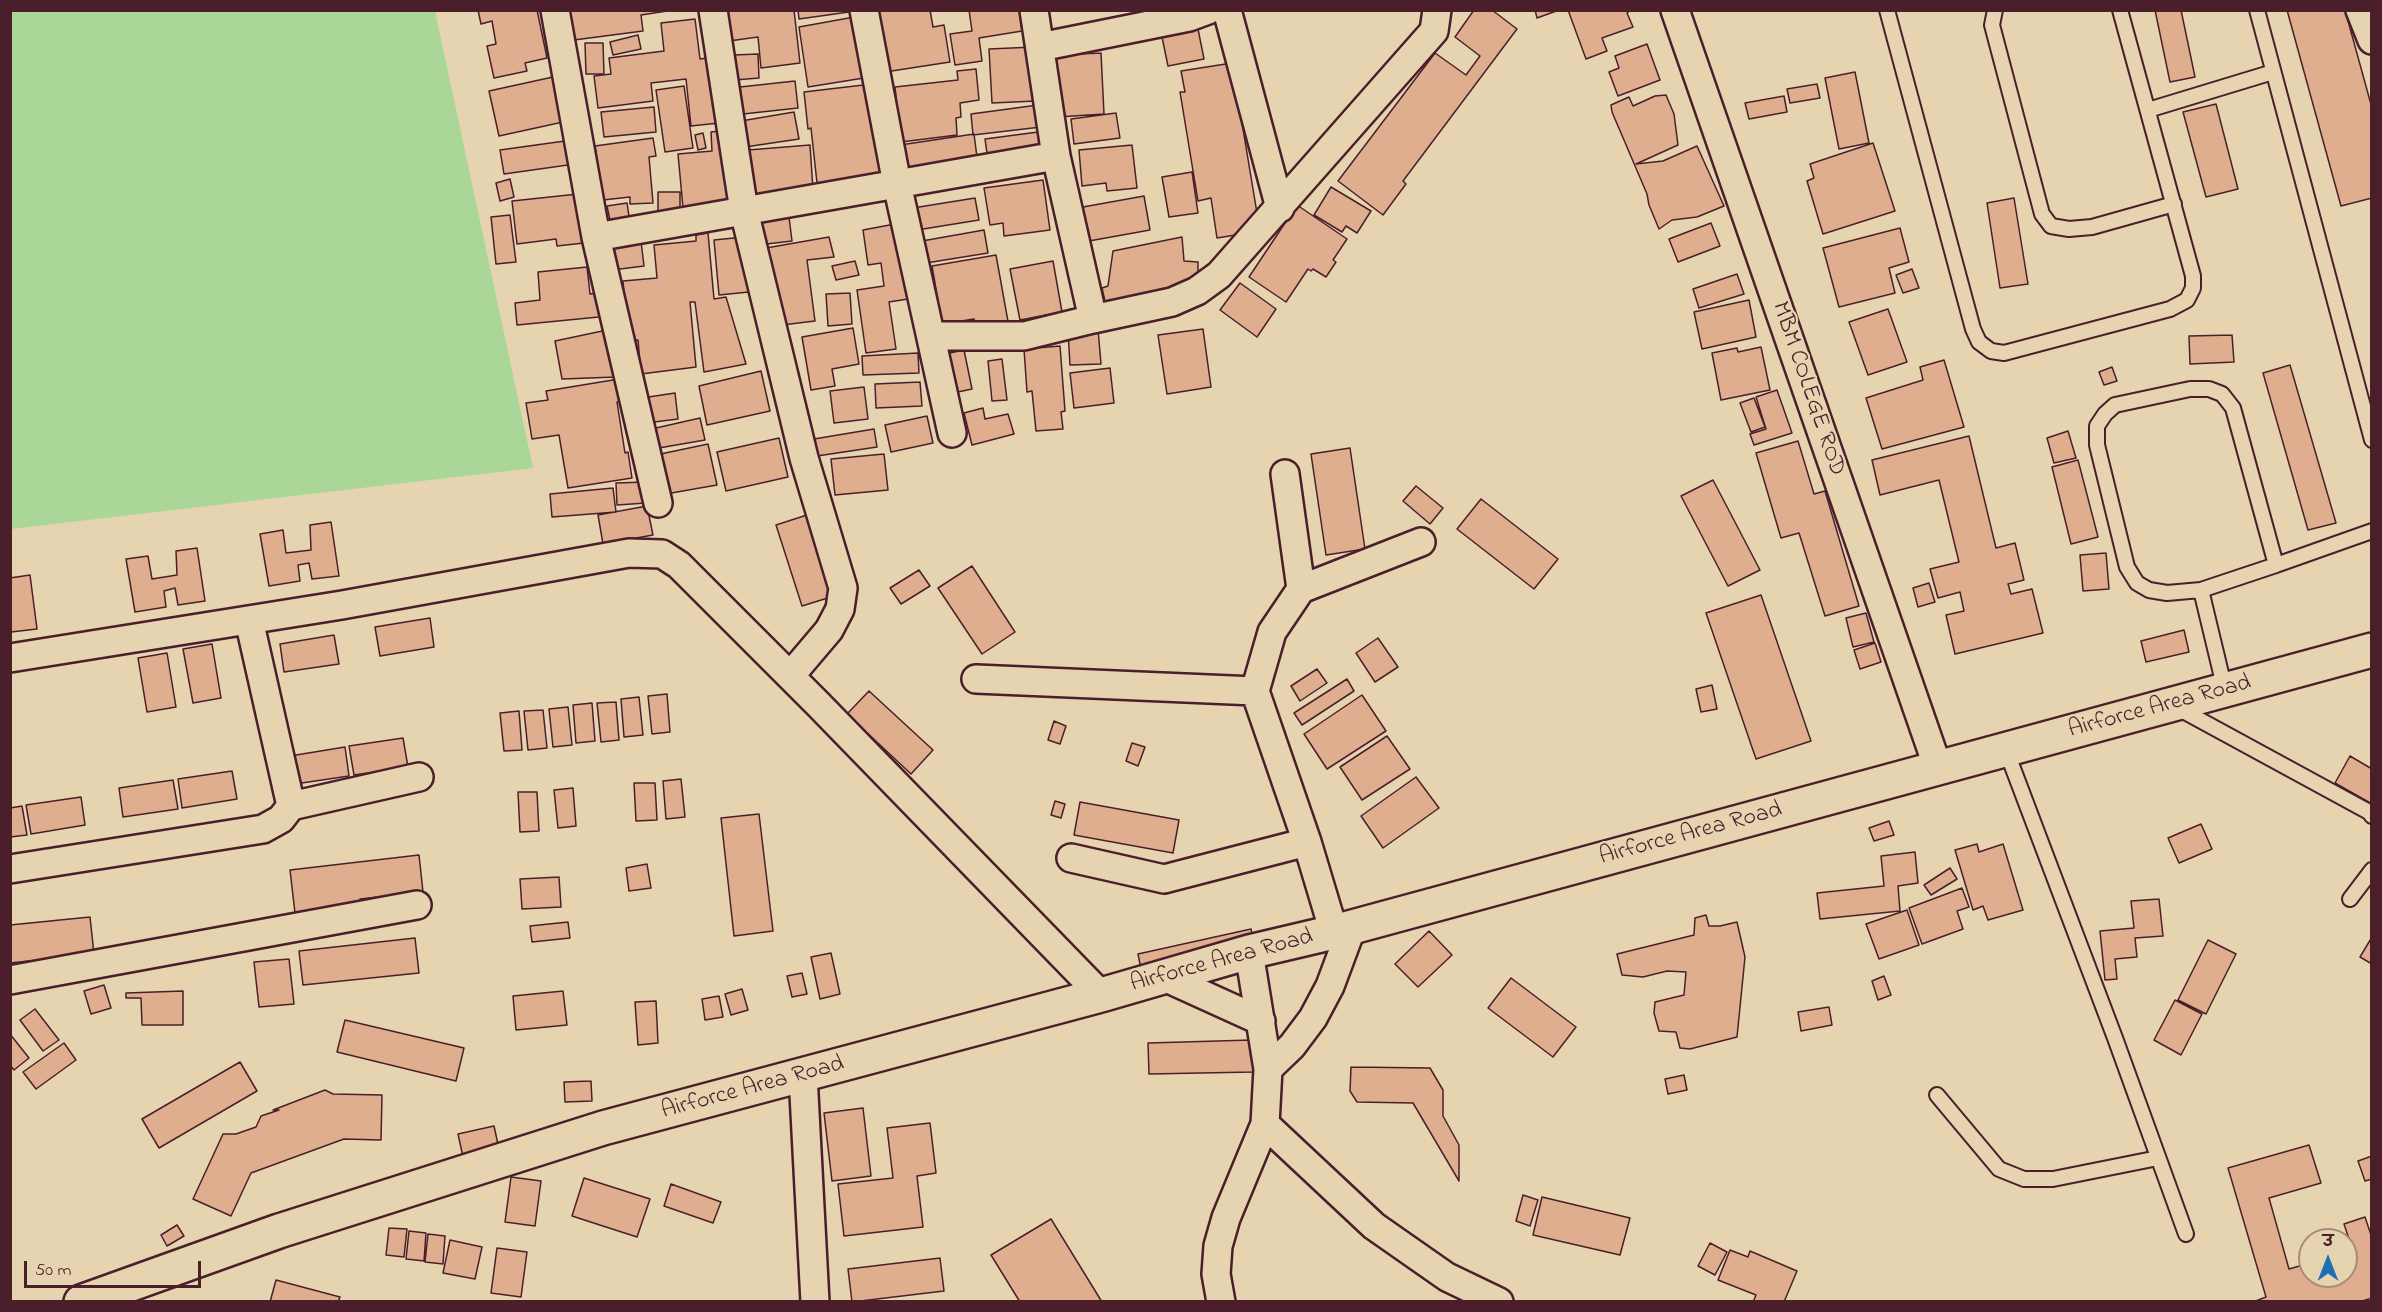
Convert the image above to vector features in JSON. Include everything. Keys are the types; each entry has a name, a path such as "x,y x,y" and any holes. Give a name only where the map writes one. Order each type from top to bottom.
{"street":[{"path":"555,10 596,237 658,503"},
{"path":"713,10 744,211 804,458 833,548 843,588 840,609 829,630 790,676"},
{"path":"864,10 897,184 952,433"},
{"path":"1034,10 1056,156 1093,319"},
{"path":"1040,47 1189,17 1208,10"},
{"path":"1227,10 1280,208"},
{"path":"932,336 1024,336 1172,302 1197,291 1219,275 1434,31 1437,10"},
{"name":"MBM COLEGE ROD","path":"1675,10 1938,768"},
{"path":"2360,10 2372,40"},
{"path":"596,237 1056,156"},
{"path":"1285,474 1301,589"},
{"path":"1268,1069 1292,1046 1313,1018 1330,986 1343,930 1307,842 1255,691 1272,632 1301,589 1421,543"},
{"path":"10,658 249,620 629,553 662,554 679,565 790,676 1031,920 1101,995"},
{"path":"249,620 291,806"},
{"name":"Airforce Area Road","path":"81,1302 279,1232 603,1128 1101,995 1249,952 1343,930 2372,650"},
{"path":"976,679 1255,691"},
{"path":"10,869 264,829 281,819 291,806 419,777"},
{"path":"1071,858 1164,879 1307,842"},
{"path":"10,980 417,905"},
{"path":"1221,1302 1216,1274 1218,1246 1226,1218 1265,1124 1268,1069 1249,952"},
{"path":"1162,976 1261,1021"},
{"path":"803,1075 815,1302"},
{"path":"1265,1124 1374,1226 1447,1276 1499,1302"}],"lane":[{"path":"1887,10 1973,329 1979,342 1991,351 2004,353 2170,309 2187,300 2193,288 2193,276 2120,10"},
{"path":"1995,10 1992,25 2042,214 2051,226 2069,229 2092,227 2174,204"},
{"path":"2257,10 2372,440"},
{"path":"2148,110 2273,72"},
{"path":"2276,565 2233,408 2222,394 2209,389 2190,389 2115,405 2105,414 2097,426 2097,445 2127,567 2137,583 2150,590 2168,593 2201,590 2276,565 2372,531"},
{"path":"2201,590 2225,690"},
{"path":"2172,704 2369,812 2372,816"},
{"path":"2006,750 2186,1234"},
{"path":"2350,898 2372,870"},
{"path":"1937,1095 1999,1169 2024,1179 2053,1179 2158,1158"}],"green space":[{"path":"10,11 435,11 533,468 11,529"}],"building":[{"path":"478,10 537,10 547,58 525,63 527,71 494,78 487,46 496,44 492,21 481,24"},
{"path":"570,10 674,10 641,15 643,31 574,40"},
{"path":"794,10 800,63 761,68 758,37 729,41 725,11"},
{"path":"798,10 849,10 849,12 799,19"},
{"path":"930,10 933,27 944,25 950,62 885,72 876,11"},
{"path":"969,10 1019,10 1022,31 979,38 982,61 955,65 950,34 972,31"},
{"path":"1474,10 1492,10 1517,29 1403,181 1406,184 1383,215 1338,181 1435,53 1466,75 1480,56 1455,37"},
{"path":"1535,10 1559,10 1537,18"},
{"path":"1568,10 1631,10 1627,13 1633,27 1602,38 1607,51 1586,59"},
{"path":"2155,10 2181,10 2195,77 2170,82"},
{"path":"2287,10 2345,10 2372,108 2372,198 2341,206"},
{"path":"860,16 870,77 808,87 799,27"},
{"path":"695,19 700,59 712,57 719,123 691,126 686,79 651,83 653,101 598,108 594,76 611,74 609,58 664,51 661,23"},
{"path":"1198,29 1204,59 1168,66 1162,37"},
{"path":"638,35 641,49 613,55 610,42"},
{"path":"585,43 603,43 604,74 586,74"},
{"path":"1647,44 1660,80 1618,96 1609,72 1619,68 1615,56"},
{"path":"1034,47 1036,101 992,103 989,49"},
{"path":"1101,53 1104,114 1058,117 1055,55"},
{"path":"758,54 759,78 735,80 734,55"},
{"path":"1232,63 1260,231 1217,238 1211,198 1198,201 1180,92 1185,92 1181,71"},
{"path":"976,69 979,100 960,103 961,117 956,118 957,135 901,142 895,87 958,80 957,71"},
{"path":"1855,72 1869,143 1839,149 1825,78"},
{"path":"553,77 563,122 499,136 489,91"},
{"path":"795,81 798,108 743,114 740,87"},
{"path":"872,84 883,176 817,183 811,128 808,129 804,92"},
{"path":"1817,84 1820,98 1790,103 1787,89"},
{"path":"684,86 693,148 665,152 656,90"},
{"path":"1666,95 1674,114 1678,145 1636,164 1663,161 1697,146 1724,206 1697,217 1672,220 1659,229 1611,105 1629,97 1633,106 1655,96"},
{"path":"1784,96 1787,112 1749,119 1745,103"},
{"path":"2216,104 2238,189 2206,197 2183,112"},
{"path":"1038,105 1041,127 973,135 971,114"},
{"path":"654,107 656,132 604,137 601,112"},
{"path":"794,112 799,139 745,147 741,121"},
{"path":"1116,113 1120,138 1074,144 1071,119"},
{"path":"728,130 737,203 683,208 678,154 712,151 711,132"},
{"path":"1038,132 1041,153 988,160 985,139"},
{"path":"703,133 706,148 698,150 695,135"},
{"path":"974,134 978,165 905,175 900,145"},
{"path":"653,138 656,156 649,157 653,203 630,204 630,197 603,200 595,146"},
{"path":"572,140 575,164 504,174 500,150"},
{"path":"1873,143 1895,211 1823,234 1807,181 1814,178 1810,164"},
{"path":"810,145 813,190 751,195 748,150"},
{"path":"1132,145 1137,188 1107,191 1106,183 1082,186 1079,150"},
{"path":"1192,172 1198,213 1169,217 1162,177"},
{"path":"510,179 514,197 500,201 496,183"},
{"path":"1043,180 1050,230 1004,236 1003,223 990,225 984,188"},
{"path":"1331,187 1371,211 1357,233 1346,226 1342,232 1314,215"},
{"path":"658,192 680,192 680,213 658,214"},
{"path":"578,194 584,243 557,246 556,239 517,244 512,201"},
{"path":"1144,196 1150,230 1089,241 1083,207"},
{"path":"975,198 979,220 917,230 913,208"},
{"path":"2014,198 2028,284 2000,288 1987,203"},
{"path":"627,203 630,223 611,225 607,206"},
{"path":"1297,205 1347,239 1333,260 1336,262 1326,277 1313,269 1311,271 1308,269 1286,302 1249,277"},
{"path":"788,209 792,241 758,245 754,213"},
{"path":"510,215 516,262 496,264 491,217"},
{"path":"900,223 914,298 889,302 896,349 866,353 857,290 884,286 881,263 868,265 863,230"},
{"path":"1711,223 1720,246 1678,262 1669,239"},
{"path":"1900,228 1909,262 1889,268 1895,293 1839,307 1823,248"},
{"path":"984,230 988,253 926,263 922,241"},
{"path":"708,233 714,299 726,297 746,364 704,372 695,302 690,302 696,367 641,374 638,340 628,341 623,281 657,278 654,245 696,241 696,235"},
{"path":"744,237 749,292 719,295 714,240"},
{"path":"829,237 834,257 807,260 815,321 782,325 766,248"},
{"path":"1182,237 1184,261 1198,262 1198,283 1106,306 1102,288 1108,286 1113,251"},
{"path":"641,241 644,266 612,270 608,245"},
{"path":"996,255 1009,327 977,331 974,319 942,324 932,266"},
{"path":"855,261 859,275 836,280 832,266"},
{"path":"1053,261 1062,312 1020,320 1010,269"},
{"path":"587,267 590,294 607,292 609,316 517,325 515,303 540,300 538,272"},
{"path":"1912,269 1919,288 1903,293 1896,275"},
{"path":"1737,274 1744,294 1699,308 1693,289"},
{"path":"1240,283 1276,309 1257,337 1220,310"},
{"path":"850,293 852,324 828,326 826,294"},
{"path":"1749,300 1756,337 1702,349 1694,312"},
{"path":"1888,309 1907,362 1868,375 1849,322"},
{"path":"853,328 859,364 832,369 835,386 811,390 802,337"},
{"path":"1098,329 1101,364 1070,365 1068,331"},
{"path":"1203,329 1211,387 1167,394 1158,335"},
{"path":"607,330 608,352 615,352 616,377 562,379 555,341"},
{"path":"2232,335 2234,362 2190,364 2189,336"},
{"path":"1060,346 1065,411 1061,412 1063,429 1036,431 1032,391 1027,392 1024,349"},
{"path":"1761,347 1770,390 1721,400 1712,353 1737,348 1738,352"},
{"path":"964,350 972,389 953,393 945,354"},
{"path":"918,353 919,373 863,375 862,356"},
{"path":"1002,359 1007,400 992,401 988,361"},
{"path":"1944,360 1964,427 1882,449 1866,398 1923,380 1920,367"},
{"path":"2290,365 2336,523 2308,530 2263,373"},
{"path":"2112,367 2117,381 2104,385 2099,372"},
{"path":"1110,368 1114,403 1074,408 1070,373"},
{"path":"761,371 770,411 707,425 699,386"},
{"path":"619,379 622,401 617,402 625,453 628,452 632,478 568,488 559,435 532,439 526,403 548,400 546,391"},
{"path":"920,382 922,406 876,408 875,384"},
{"path":"864,387 868,419 834,423 830,391"},
{"path":"1777,390 1792,433 1754,445 1750,434 1766,429 1756,397"},
{"path":"675,393 678,419 646,423 642,398"},
{"path":"1754,398 1765,427 1751,432 1740,403"},
{"path":"983,408 985,419 1008,414 1014,434 972,445 964,413"},
{"path":"927,416 933,443 891,452 885,425"},
{"path":"700,418 705,440 659,448 656,428"},
{"path":"874,429 877,447 817,456 814,439"},
{"path":"2068,431 2076,458 2054,463 2047,438"},
{"path":"1969,436 1996,548 2015,543 2024,580 2008,584 2011,594 2032,589 2043,633 1955,654 1946,615 1964,611 1960,592 1938,598 1930,569 1959,562 1939,480 1880,495 1872,460"},
{"path":"779,438 788,477 726,491 717,452"},
{"path":"1798,441 1814,494 1825,491 1859,606 1825,616 1799,533 1781,538 1756,453"},
{"path":"708,444 717,485 660,495 651,456"},
{"path":"1350,448 1365,549 1326,555 1311,454"},
{"path":"884,454 888,490 835,495 831,459"},
{"path":"2078,460 2098,537 2071,544 2052,467"},
{"path":"1713,480 1760,570 1728,586 1681,496"},
{"path":"645,482 646,503 617,505 616,483"},
{"path":"1416,486 1443,508 1430,524 1403,501"},
{"path":"613,488 616,512 552,517 550,494"},
{"path":"1481,499 1558,559 1534,589 1457,529"},
{"path":"647,506 653,535 603,544 598,515"},
{"path":"807,515 834,596 802,606 776,525"},
{"path":"331,522 339,576 312,579 309,563 298,565 300,581 269,586 260,534 283,530 286,553 311,550 310,525"},
{"path":"197,548 205,601 178,605 175,588 164,591 166,607 135,612 126,559 148,556 152,579 177,575 176,551"},
{"path":"2106,553 2109,589 2083,591 2080,555"},
{"path":"972,566 1015,632 982,654 938,588"},
{"path":"919,570 930,586 901,604 890,588"},
{"path":"30,575 37,629 11,632 10,578"},
{"path":"1929,583 1935,602 1918,607 1913,588"},
{"path":"1761,595 1811,741 1756,759 1706,613"},
{"path":"1866,613 1874,642 1853,647 1846,618"},
{"path":"430,618 434,647 380,656 375,627"},
{"path":"2184,630 2189,652 2146,662 2141,641"},
{"path":"334,635 339,664 284,672 280,644"},
{"path":"1378,638 1398,667 1375,682 1356,653"},
{"path":"1875,643 1881,662 1860,669 1854,650"},
{"path":"212,644 221,698 193,703 183,649"},
{"path":"167,653 176,707 147,712 138,658"},
{"path":"1317,669 1327,683 1300,701 1291,686"},
{"path":"1347,679 1354,691 1302,725 1294,713"},
{"path":"1712,685 1717,709 1701,712 1696,689"},
{"path":"869,691 933,750 911,774 847,714"},
{"path":"667,694 670,732 652,734 648,696"},
{"path":"1362,695 1386,731 1327,769 1304,734"},
{"path":"639,697 643,735 624,737 621,699"},
{"path":"616,702 619,740 601,742 597,703"},
{"path":"592,703 595,741 576,743 573,705"},
{"path":"568,707 572,745 553,747 549,709"},
{"path":"543,710 547,748 528,750 524,711"},
{"path":"519,711 522,750 504,751 500,713"},
{"path":"1054,721 1066,726 1060,744 1048,740"},
{"path":"1387,736 1410,769 1362,800 1340,767"},
{"path":"403,738 408,767 354,775 349,746"},
{"path":"1132,743 1145,747 1138,766 1126,761"},
{"path":"345,747 349,776 295,784 290,756"},
{"path":"2350,756 2372,769 2372,804 2335,783"},
{"path":"232,771 237,799 182,808 178,779"},
{"path":"1416,777 1439,808 1383,848 1361,816"},
{"path":"681,779 685,817 666,819 663,781"},
{"path":"173,780 178,809 123,817 119,788"},
{"path":"634,783 655,783 657,820 636,821"},
{"path":"573,788 576,826 558,828 554,790"},
{"path":"518,792 537,792 539,831 520,832"},
{"path":"81,797 85,825 31,834 26,805"},
{"path":"1055,801 1065,804 1061,818 1051,815"},
{"path":"1080,802 1179,820 1173,853 1074,835"},
{"path":"22,806 27,835 10,837 10,808"},
{"path":"759,814 773,931 734,936 721,818"},
{"path":"1889,821 1894,835 1874,841 1869,828"},
{"path":"2201,824 2212,849 2179,863 2168,838"},
{"path":"1977,844 1979,852 2003,844 2023,910 1988,920 1983,906 1973,910 1955,850"},
{"path":"1915,852 1918,883 1898,886 1900,911 1820,919 1817,893 1884,886 1881,856"},
{"path":"419,855 423,892 360,899 361,905 295,913 290,870"},
{"path":"647,864 651,888 629,891 626,868"},
{"path":"1950,868 1957,879 1931,895 1924,885"},
{"path":"559,877 561,907 522,909 520,879"},
{"path":"1962,888 1969,907 1957,911 1963,929 1922,944 1909,908"},
{"path":"2159,899 2163,936 2135,938 2137,957 2115,959 2117,979 2105,980 2100,931 2134,928 2131,901"},
{"path":"1907,910 1919,945 1879,959 1866,924"},
{"path":"1706,915 1709,926 1737,922 1745,957 1737,1037 1690,1049 1680,1048 1676,1032 1659,1031 1654,1013 1655,1002 1684,995 1686,972 1667,971 1643,977 1622,975 1617,954 1694,935 1695,918"},
{"path":"90,917 94,954 10,963 10,925"},
{"path":"568,922 570,938 532,942 530,926"},
{"path":"1251,929 1254,944 1141,969 1138,954"},
{"path":"1429,931 1452,955 1418,987 1395,964"},
{"path":"2372,937 2372,964 2360,957"},
{"path":"415,938 419,973 303,985 299,951"},
{"path":"2208,940 2236,954 2206,1014 2178,1000"},
{"path":"831,953 840,994 820,999 811,957"},
{"path":"289,959 294,1004 259,1007 254,962"},
{"path":"802,973 807,994 792,997 787,976"},
{"path":"1884,976 1891,995 1878,1000 1872,981"},
{"path":"1511,978 1576,1027 1553,1057 1488,1008"},
{"path":"104,985 111,1008 91,1014 84,991"},
{"path":"742,989 748,1010 731,1015 725,994"},
{"path":"183,991 183,1025 142,1025 141,998 126,998 126,993"},
{"path":"563,991 567,1025 516,1030 513,996"},
{"path":"719,996 723,1017 705,1020 702,999"},
{"path":"2175,1000 2202,1014 2181,1055 2154,1040"},
{"path":"656,1001 658,1043 638,1045 635,1002"},
{"path":"1829,1007 1832,1025 1801,1031 1798,1012"},
{"path":"35,1009 59,1040 43,1051 20,1020"},
{"path":"345,1020 464,1048 456,1081 337,1052"},
{"path":"10,1034 29,1058 14,1070 10,1065"},
{"path":"1252,1040 1253,1072 1149,1074 1148,1043"},
{"path":"64,1043 76,1060 36,1089 23,1072"},
{"path":"240,1062 257,1091 159,1148 142,1119"},
{"path":"1351,1067 1430,1068 1443,1090 1443,1116 1459,1145 1459,1181 1413,1103 1357,1102 1350,1091"},
{"path":"1684,1075 1687,1090 1668,1094 1665,1079"},
{"path":"591,1081 592,1101 565,1102 564,1082"},
{"path":"325,1090 333,1094 382,1095 381,1140 344,1139 251,1173 231,1216 193,1199 223,1134 236,1134 256,1127 261,1116"},
{"path":"863,1108 871,1176 832,1181 824,1113"},
{"path":"930,1123 936,1173 917,1176 923,1227 844,1236 838,1184 893,1178 887,1128"},
{"path":"494,1126 499,1149 463,1157 458,1134"},
{"path":"2309,1145 2321,1183 2269,1198 2289,1269 2298,1266 2298,1288 2358,1288 2358,1228 2345,1228 2344,1224 2365,1217 2372,1238 2372,1298 2359,1302 2253,1302 2266,1297 2228,1168"},
{"path":"2372,1156 2372,1179 2365,1181 2358,1161"},
{"path":"511,1177 541,1181 535,1226 505,1222"},
{"path":"584,1178 650,1199 637,1237 572,1216"},
{"path":"671,1184 721,1202 713,1223 664,1206"},
{"path":"1523,1195 1538,1200 1530,1226 1516,1221"},
{"path":"1542,1197 1630,1218 1620,1255 1533,1235"},
{"path":"1051,1219 1102,1302 1020,1302 991,1255"},
{"path":"177,1225 184,1236 167,1246 161,1235"},
{"path":"389,1228 407,1229 404,1257 386,1255"},
{"path":"409,1231 426,1233 424,1261 406,1259"},
{"path":"428,1234 445,1236 443,1264 425,1262"},
{"path":"450,1240 482,1247 475,1279 443,1273"},
{"path":"1710,1243 1727,1252 1715,1275 1698,1266"},
{"path":"497,1248 527,1252 521,1297 491,1293"},
{"path":"1730,1250 1748,1257 1750,1251 1797,1271 1784,1302 1753,1302 1756,1295 1718,1280"},
{"path":"940,1258 944,1291 852,1302 848,1269"},
{"path":"276,1280 340,1297 338,1302 270,1302"}]}
